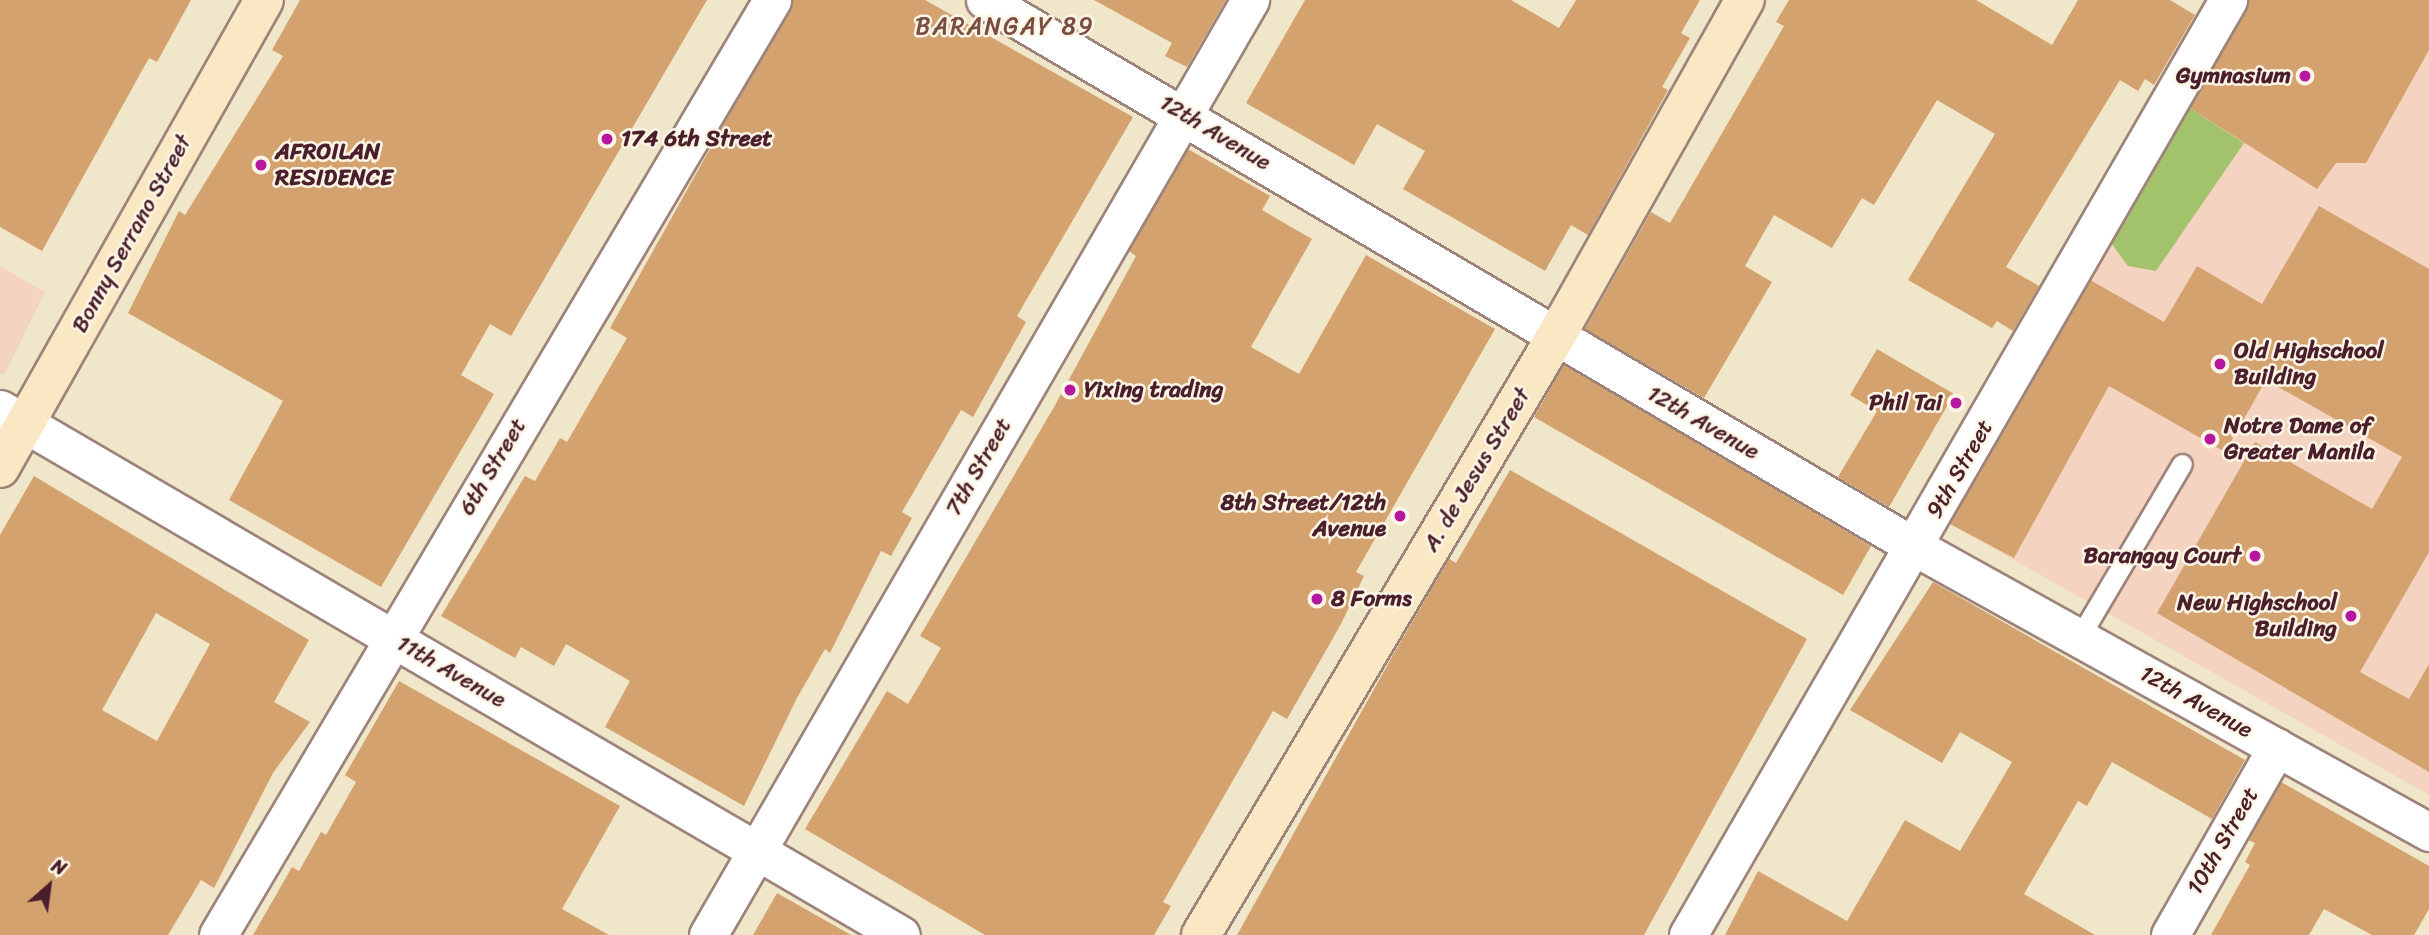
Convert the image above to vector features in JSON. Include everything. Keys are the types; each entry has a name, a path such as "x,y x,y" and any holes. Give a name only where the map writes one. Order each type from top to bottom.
{"main road":[{"name":"Bonny Serrano Street","path":"0,468 13,416 264,0"},
{"name":"A. de Jesus Street","path":"1201,935 1556,338 1745,0"}],"street":[{"name":"6th Street","path":"218,935 391,638 772,0"},
{"name":"12th Avenue","path":"985,0 1184,114 1556,338 1915,547 2429,832"},
{"name":"7th Street","path":"708,935 1250,0"},
{"name":"9th Street","path":"1688,935 1915,547 2228,0"},
{"name":"11th Avenue","path":"13,416 901,935"},
{"name":"10th Street","path":"2170,935 2277,747"}],"lane":[{"path":"2079,638 2182,464"}],"shaded area":[{"name":"Notre Dame of Greater Manila","path":"2241,0 2429,0 2429,795 1945,521"},
{"path":"0,266 45,292 4,375 0,373"}],"green space":[{"path":"2182,103 2244,143 2156,271 2128,266 2108,239"}],"building":[{"path":"0,0 191,0 157,62 149,58 42,251 0,227"},
{"path":"300,0 707,0 511,336 490,324 461,375 494,394 381,587 229,500 283,401 128,313 179,211 185,215 283,56 272,50"},
{"path":"793,0 925,0 1133,117 1017,316 1026,322 973,417 961,410 902,512 912,518 891,556 881,551 830,653 825,649 797,698 744,806 605,727 630,681 566,644 554,666 521,647 515,658 441,616 525,476 535,481 560,438 567,442 627,338 610,328"},
{"path":"1094,0 1226,0 1187,67 1165,56 1172,43"},
{"path":"1305,0 1511,0 1559,28 1576,0 1700,0 1681,33 1690,38 1662,87 1668,90 1588,235 1571,225 1545,271 1403,189 1425,151 1377,124 1354,165 1246,103"},
{"path":"1789,0 1976,0 2052,45 2078,0 2170,0 2195,15 2154,85 2145,79 2138,91 2120,80 2006,267 2039,286 2013,331 1997,321 1992,328 1908,280 1995,134 1937,100 1874,205 1862,198 1832,248 1774,215 1745,266 1772,282 1704,398 1585,329 1651,212 1670,223 1784,26 1776,22"},
{"name":"Gymnasium","path":"2249,0 2429,0 2429,50 2366,163 2336,163 2317,189 2190,108"},
{"path":"1188,149 1270,196 1262,210 1312,239 1251,347 1299,374 1366,255 1495,329 1356,572 1364,576 1341,624 1287,719 1273,711 1163,902 1171,906 1154,935 985,935 805,829 887,691 908,704 941,648 920,636 1054,407 1136,256 1129,251"},
{"path":"2319,206 2429,269 2429,552 2360,672 2409,699 2429,664 2429,772 2157,613 2255,442 2372,509 2402,457 2266,380 2225,452 2109,386 2014,558 1950,524 2090,280 2164,322 2197,266 2262,304"},
{"path":"1877,349 1954,394 1889,507 1838,477 1877,411 1850,395"},
{"path":"1564,365 1871,546 1843,595 1534,417"},
{"path":"1510,470 1807,639 1644,935 1237,935 1449,559 1456,563"},
{"path":"34,476 309,640 274,702 310,722 273,773 214,888 201,880 168,935 0,935 0,535","holes":["156,613 210,644 157,741 102,710"]},
{"path":"1933,582 2245,760 2212,819 2112,762 2087,806 2078,801 2024,894 2095,935 1725,935 1758,871 1847,921 1905,820 1960,851 2012,762 1960,732 1942,763 1850,710"},
{"path":"399,681 620,806 562,909 609,935 253,935 292,867 299,871 321,832 326,835 356,782 345,775"},
{"path":"2281,782 2429,866 2429,909 2414,935 2372,935 2324,909 2309,935 2211,935 2250,865 2245,862 2255,843 2248,840"},
{"path":"777,893 851,935 753,935"}],"place":[{"name":"Gymnasium","path":"2305,76"},
{"name":"174 6th Street","path":"607,139"},
{"name":"AFROILAN RESIDENCE","path":"261,165"},
{"name":"Old Highschool Building","path":"2220,364"},
{"name":"Yixing trading","path":"1070,390"},
{"name":"Phil Tai","path":"1956,403"},
{"name":"Notre Dame of Greater Manila","path":"2210,439"},
{"name":"8th Street/12th Avenue","path":"1400,516"},
{"name":"Barangay Court","path":"2255,556"},
{"name":"8 Forms","path":"1317,599"},
{"name":"New Highschool Building","path":"2351,616"}],"district":[{"name":"BARANGAY 89","path":"1005,27"}]}
